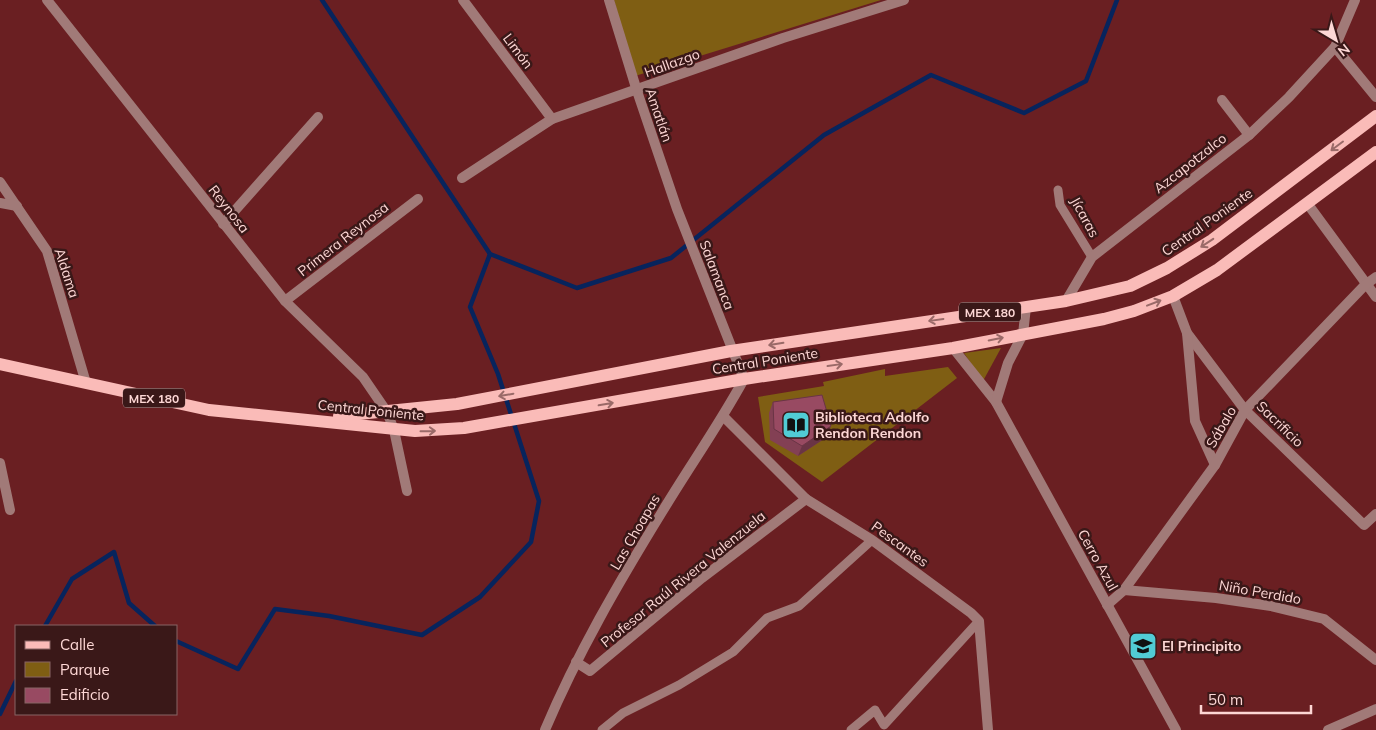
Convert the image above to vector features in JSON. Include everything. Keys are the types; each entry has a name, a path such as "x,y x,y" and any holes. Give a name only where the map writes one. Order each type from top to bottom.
{"main road":[{"name":"Central Poniente","path":"310,419 457,404 731,351 1066,301 1130,286 1167,268 1212,240 1376,116"},
{"name":"Central Poniente","path":"310,419 394,430 424,431 464,428 744,379 952,348 1104,319 1173,296 1217,270 1307,202 1374,157"},
{"name":"MEX 180","path":"0,364 209,410 310,419"}],"street":[{"name":"Reynosa","path":"47,0 286,301 363,377 387,412 394,430 407,492"},
{"name":"Limón","path":"463,0 552,118"},
{"name":"Amatlán","path":"609,0 637,91 677,209"},
{"name":"Hallazgo","path":"462,178 552,118 637,91 783,38 904,0"},
{"name":"Azcapotzalco","path":"1066,301 1092,257 1249,135 1289,97 1334,47 1355,0"},
{"path":"1334,47 1376,98"},
{"path":"1222,100 1249,135"},
{"path":"223,224 318,117"},
{"name":"Aldama","path":"0,182 47,251 86,383"},
{"name":"Primera Reynosa","path":"286,301 418,199"},
{"path":"1307,202 1365,285 1376,297"},
{"path":"0,203 17,206"},
{"name":"Salamanca","path":"677,209 731,351"},
{"name":"Sábalo","path":"1107,606 1124,590 1214,465 1245,410 1365,285 1376,277"},
{"name":"Sacrificio","path":"1173,296 1186,333 1194,421 1214,465"},
{"path":"996,402 1008,363 1023,334 1026,306"},
{"name":"Sacrificio","path":"1186,333 1245,410 1372,520"},
{"name":"Cerro Azul","path":"952,348 996,402 1176,730"},
{"path":"731,351 744,379"},
{"name":"Las Choapas","path":"545,730 576,662 662,512 724,417 744,379"},
{"name":"Pescantes","path":"724,417 806,499 872,540 971,613 978,621"},
{"path":"0,463 10,510"},
{"name":"Profesor Raúl Rivera Valenzuela","path":"576,662 590,671 702,578 806,499"},
{"name":"Niño Perdido","path":"1124,590 1216,598 1271,606 1324,619 1376,660"},
{"path":"978,621 988,730"},
{"path":"1328,730 1376,710"}],"lane":[{"name":"Jícaras","path":"1058,190 1060,205 1092,257"},
{"path":"602,730 623,713 680,686 733,652 767,618 799,606 872,540"},
{"path":"851,730 875,710 884,725 978,621"}],"green space":[{"path":"614,0 881,0 635,76"},
{"path":"1001,348 983,381 964,353"},
{"path":"948,367 957,378 822,482 765,442 758,397 824,386 823,382 885,369 885,376"}],"building":[{"name":"Biblioteca Adolfo Rendon Rendon","path":"822,395 831,426 802,446 774,429 773,402"}],"waterway":[{"path":"322,0 490,254 577,288 671,258 824,135 931,75 1024,113 1086,81 1117,0"},
{"path":"178,642 238,669 275,609 329,616 422,635 480,597 531,542 539,501 498,374 470,307 490,254"},
{"path":"46,625 72,579 114,552 129,603 154,625"},
{"path":"0,714 15,683"}],"place":[{"name":"Biblioteca Adolfo Rendon Rendon","path":"796,425"},
{"name":"El Principito","path":"1143,646"}]}
